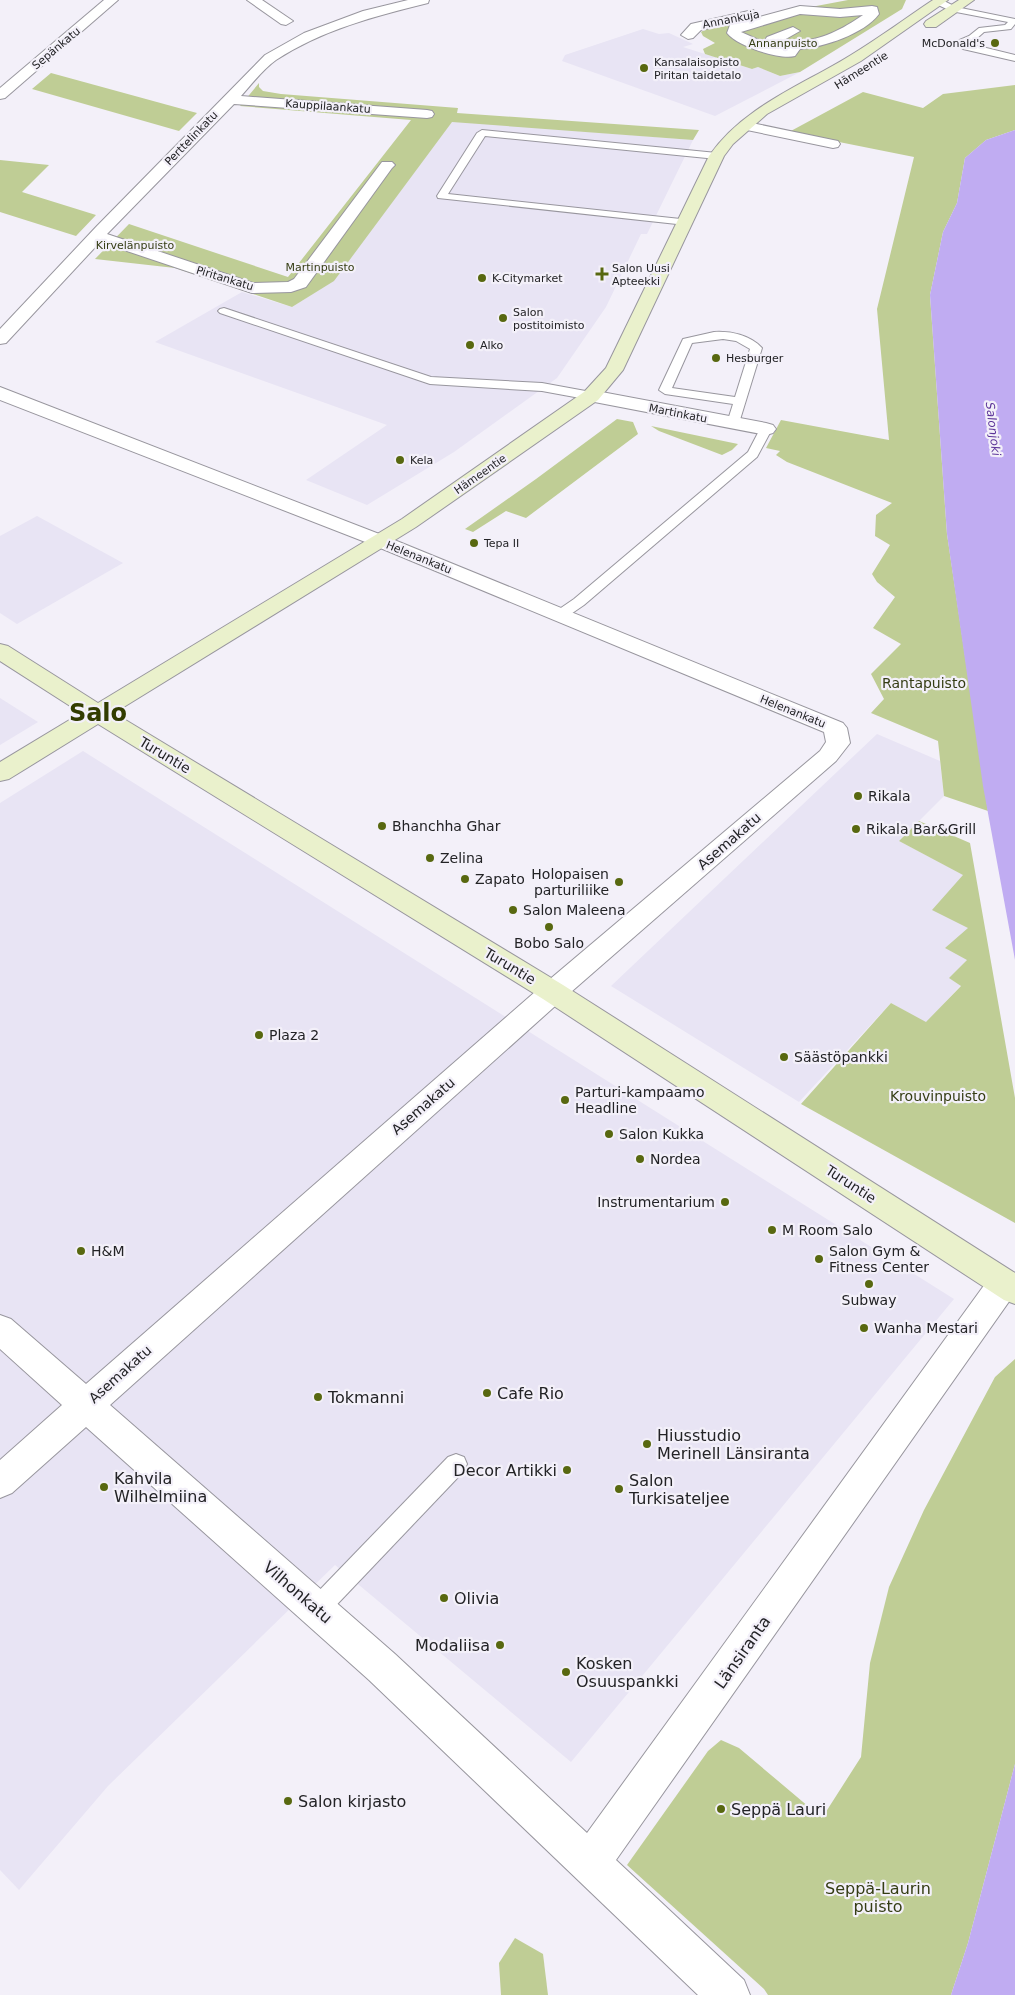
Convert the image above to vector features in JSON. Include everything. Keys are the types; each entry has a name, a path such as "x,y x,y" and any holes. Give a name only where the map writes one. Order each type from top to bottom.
{"main road":[{"name":"Hämeentie","path":"0,773 380,541 591,396 614,370 717,156 728,141 762,111 856,58 937,1"},
{"name":"Hämeentie","path":"846,80 961,4"},
{"name":"Hämeentie","path":"747,126 782,117"},
{"name":"Turuntie","path":"0,651 553,992 1010,1286"}],"street":[{"name":"Sepänkatu","path":"0,95 112,0"},
{"path":"253,0 286,21"},
{"name":"Perttelinkatu","path":"0,339 270,58 309,36 368,14 423,0"},
{"name":"Annankuja","path":"688,35 696,26 716,21 836,0"},
{"path":"800,10 840,13 872,10 873,14 853,27 817,44 777,52 738,36 734,32 735,28 800,10"},
{"path":"835,36 817,30 806,33 793,31 788,28 793,24 811,24 822,20 853,27"},
{"path":"735,28 772,40 806,58"},
{"path":"772,40 793,31"},
{"path":"8,69 26,74"},
{"name":"Kauppilaankatu","path":"230,99 427,114"},
{"path":"747,126 833,144"},
{"name":"Piritankatu","path":"97,236 252,288 291,288 300,283 387,165"},
{"name":"Helenankatu","path":"0,393 380,541 835,728"},
{"name":"Martinkatu","path":"591,396 766,429"},
{"name":"Asemakatu","path":"0,1482 553,992 828,756 838,743 835,728"},
{"name":"Länsiranta","path":"589,1863 620,1824 1010,1286"},
{"name":"Vilhonkatu","path":"0,1329 390,1674 589,1863"},
{"path":"589,1863 729,1995"}],"lane":[{"path":"937,1 961,4 1014,17 1008,27 982,30 972,38 959,42 966,48 1015,58"},
{"path":"686,222 442,196 482,133 717,156"},
{"path":"224,311 430,380 542,387 591,396"},
{"path":"733,423 756,348 745,339 725,334 686,341 665,390 739,401"},
{"path":"560,615 579,602 753,454 766,429"},
{"path":"317,1609 456,1464"}],"shaded area":[{"path":"643,29 659,34 669,33 693,44 683,47 752,69 758,67 780,76 800,72 715,116 562,61 565,55"},
{"path":"452,121 693,140 647,234 641,234 606,307 557,378 454,452 367,505 306,480 387,425 155,342 242,292 292,307 333,281"},
{"path":"37,516 123,563 17,624 0,613 0,536"},
{"path":"0,698 38,722 0,745"},
{"path":"877,734 940,761 944,796 899,841 964,875 968,928 967,960 950,978 961,985 926,1023 891,1003 799,1102 611,986"},
{"path":"83,751 954,1299 571,1762 335,1565 108,1786 19,1890 0,1870 0,803"}],"green space":[{"name":"Annanpuisto","path":"848,0 906,0 902,9 800,72 780,76 758,67 752,69 705,54 703,49 715,43 703,36 701,32 710,26"},
{"path":"51,73 197,113 179,131 32,89"},
{"name":"Martinpuisto","path":"259,83 259,87 263,91 281,94 458,108 457,113 699,130 693,140 452,122 334,281 292,307 175,268 95,259 129,224 288,277 411,120 240,106"},
{"name":"Rantapuisto","path":"1015,85 1015,130 986,140 965,158 957,203 943,232 930,295 947,534 988,811 944,796 938,741 871,713 884,699 871,674 901,644 873,628 895,597 877,582 872,574 890,545 875,536 876,515 892,503 787,462 776,455 780,451 766,448 781,420 889,440 877,309 914,157 789,132 863,92 923,108 943,94"},
{"name":"Kirvelänpuisto","path":"0,160 49,165 22,192 96,215 76,236 0,212"},
{"path":"617,419 633,422 638,434 526,518 506,511 473,532 465,529 536,479"},
{"path":"651,426 738,444 732,450 722,455 659,431"},
{"name":"Krouvinpuisto","path":"919,821 970,843 1015,1098 1015,1223 801,1104 891,1003 926,1022 961,986 949,978 967,960 945,948 968,928 932,910 963,875 899,841"},
{"name":"Seppä-Laurin puisto","path":"1015,1359 1015,1764 968,1943 951,1995 768,1995 764,1989 627,1865 708,1751 721,1740 739,1748 822,1818 861,1757 870,1663 889,1587 924,1510 995,1377"},
{"path":"515,1938 543,1954 548,1995 501,1995 499,1963"}],"water":[{"name":"Salonjoki","path":"1015,130 1015,960 983,786 947,534 930,295 943,232 957,203 965,158 986,140"},
{"path":"1015,1764 1015,1995 951,1995 968,1943"}],"place":[{"name":"McDonald's","path":"995,43"},
{"name":"Kansalaisopisto Piritan taidetalo","path":"644,68"},
{"name":"Salon Uusi Apteekki","path":"602,274"},
{"name":"K-Citymarket","path":"482,278"},
{"name":"Salon postitoimisto","path":"503,318"},
{"name":"Alko","path":"470,345"},
{"name":"Hesburger","path":"716,358"},
{"name":"Kela","path":"400,460"},
{"name":"Tepa II","path":"474,543"},
{"name":"Rikala","path":"858,796"},
{"name":"Bhanchha Ghar","path":"382,826"},
{"name":"Rikala Bar&Grill","path":"856,829"},
{"name":"Zelina","path":"430,858"},
{"name":"Zapato","path":"465,879"},
{"name":"Holopaisen parturiliike","path":"619,882"},
{"name":"Salon Maleena","path":"513,910"},
{"name":"Bobo Salo","path":"549,927"},
{"name":"Plaza 2","path":"259,1035"},
{"name":"Säästöpankki","path":"784,1057"},
{"name":"Parturi-kampaamo Headline","path":"565,1100"},
{"name":"Salon Kukka","path":"609,1134"},
{"name":"Nordea","path":"640,1159"},
{"name":"Instrumentarium","path":"725,1202"},
{"name":"M Room Salo","path":"772,1230"},
{"name":"H&M","path":"81,1251"},
{"name":"Salon Gym & Fitness Center","path":"819,1259"},
{"name":"Subway","path":"869,1284"},
{"name":"Wanha Mestari","path":"864,1328"},
{"name":"Cafe Rio","path":"487,1393"},
{"name":"Tokmanni","path":"318,1397"},
{"name":"Hiusstudio Merinell Länsiranta","path":"647,1444"},
{"name":"Decor Artikki","path":"567,1470"},
{"name":"Kahvila Wilhelmiina","path":"104,1487"},
{"name":"Salon Turkisateljee","path":"619,1489"},
{"name":"Olivia","path":"444,1598"},
{"name":"Modaliisa","path":"500,1645"},
{"name":"Kosken Osuuspankki","path":"566,1672"},
{"name":"Salon kirjasto","path":"288,1801"},
{"name":"Seppä Lauri","path":"721,1809"}],"district":[{"name":"Salo","path":"98,713"}]}
